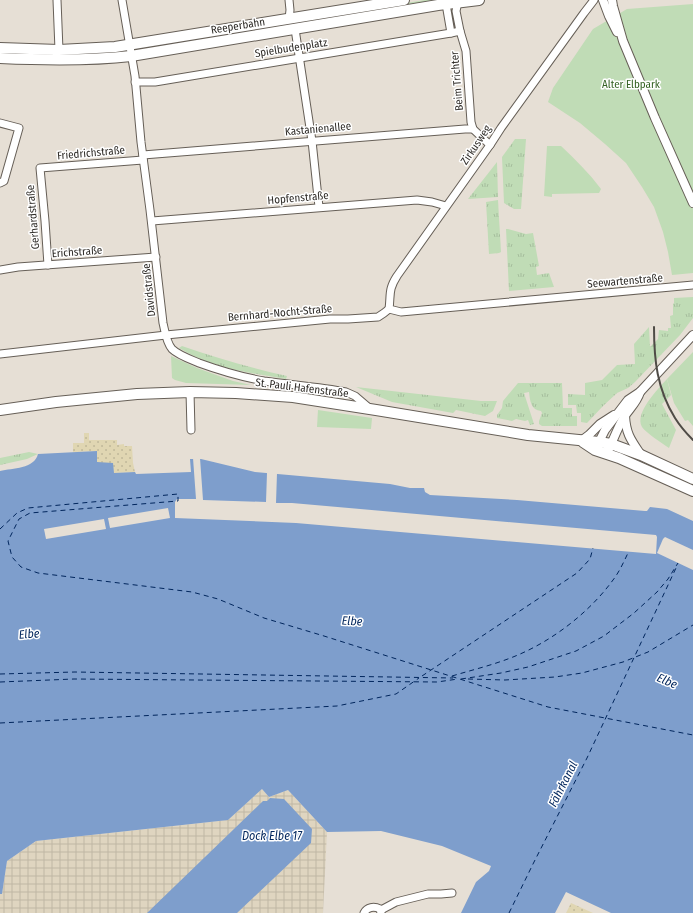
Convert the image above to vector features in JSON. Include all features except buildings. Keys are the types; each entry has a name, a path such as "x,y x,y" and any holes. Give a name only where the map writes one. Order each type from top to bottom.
{"main road":[{"name":"Reeperbahn","path":"0,48 59,50 130,45 404,0"},
{"name":"Reeperbahn","path":"0,58 116,58 458,2 479,0"},
{"name":"St. Pauli Hafenstraße","path":"0,410 114,395 190,392 236,393 293,397 528,436 581,440"},
{"path":"581,440 609,449 632,463 693,491"},
{"path":"609,449 622,448 693,479"}],"street":[{"path":"50,59 59,50 57,0"},
{"name":"Davidstraße","path":"122,0 135,82 164,323 166,335 173,349 194,361 215,369 242,376 265,381 344,392 353,395 370,409"},
{"path":"289,0 289,19"},
{"name":"Zirkusweg","path":"389,309 392,283 501,128 594,0"},
{"path":"603,0 612,22 623,41"},
{"path":"612,0 623,41 693,203"},
{"name":"Beim Trichter","path":"458,2 456,11 466,51 471,122 473,129"},
{"path":"446,4 451,33 460,31"},
{"path":"295,29 312,141 319,207"},
{"name":"Spielbudenplatz","path":"135,82 155,82 451,33"},
{"path":"0,123 19,128 2,182"},
{"path":"473,129 490,144"},
{"name":"Kastanienallee","path":"143,157 312,141 473,129"},
{"name":"Friedrichstraße","path":"40,168 143,157"},
{"name":"Gerhardstraße","path":"40,168 48,265"},
{"name":"Hopfenstraße","path":"152,221 416,200 446,206"},
{"name":"Erichstraße","path":"0,270 18,267 156,257"},
{"name":"Seewartenstraße","path":"389,309 402,312 692,285"},
{"name":"Bernhard-Nocht-Straße","path":"0,354 330,318 370,318 381,316 389,309"},
{"path":"609,449 628,400 640,392 693,335"},
{"path":"337,391 342,395 347,405"},
{"path":"190,392 190,430"},
{"path":"581,440 589,435 600,424 622,414"},
{"path":"597,446 605,430 622,414"},
{"path":"622,414 628,436 641,455"},
{"path":"364,913 366,909 369,908 377,908 381,912 396,902 428,894 452,893"}],"shaded area":[{"path":"262,789 269,797 288,790 327,832 323,913 0,913 0,894 2,894 7,861 36,841 228,820"}],"green space":[{"path":"425,0 434,0 434,2 307,23 306,19"},
{"name":"Alter Elbpark","path":"693,4 693,273 672,275 663,232 654,207 626,163 580,123 548,102 553,88 593,29 627,9"},
{"path":"301,20 301,24 148,51 147,46"},
{"path":"515,139 526,139 521,209 514,209 504,203 502,157"},
{"path":"547,146 561,146 582,166 601,189 599,193 552,194 552,197 544,196"},
{"path":"497,162 498,197 468,199"},
{"path":"498,200 501,252 489,254 486,202"},
{"path":"506,229 526,234 533,233 539,266 536,267 537,275 549,273 554,287 509,291"},
{"path":"693,297 693,318 680,335 635,382 628,388 617,393 587,423 581,422 581,413 577,413 576,405 568,405 568,394 585,395 585,383 602,380 617,365 635,364 634,344 649,327 650,347 658,339 659,330 668,331 668,328 671,328 670,316 673,315 674,298"},
{"path":"182,346 260,370 287,376 286,379 245,372 217,365 191,355 179,348"},
{"path":"693,352 693,426 688,420 685,421 674,403 667,379"},
{"path":"171,356 197,368 233,381 251,385 186,383 175,380 172,378"},
{"path":"667,379 671,395 662,404 676,430 669,448 650,435 642,427 640,421 644,408"},
{"path":"518,383 562,383 563,408 572,408 572,416 577,416 577,426 542,426 539,424 542,413 533,407 529,392 524,393 534,424 530,425 528,420 525,421 516,419 512,421 497,418 497,415 502,408 503,401"},
{"path":"356,387 481,401 497,401 493,411 485,416 456,410 453,413 392,402"},
{"path":"318,410 372,418 371,429 317,427"},
{"path":"29,452 38,454 27,459 0,465 0,458"}],"sand":[{"path":"84,433 89,433 89,440 117,440 117,445 124,444 124,446 132,446 135,472 114,473 97,463 96,451 73,452 73,443 84,443"},
{"path":"571,903 593,913 566,913"}],"water":[{"path":"97,451 97,462 113,463 114,473 135,472 136,474 191,472 190,459 201,459 255,472 390,484 410,488 424,488 425,492 430,495 517,500 645,511 647,511 650,507 667,509 693,521 693,913 611,913 566,892 555,913 461,913 476,882 489,871 491,866 442,846 381,831 327,832 288,790 269,797 262,789 228,820 36,841 7,861 2,894 0,894 0,471 28,465 36,459 38,454"},
{"name":"Dock Elbe 17","path":"270,798 284,799 312,829 311,843 237,913 147,913 263,801 267,801"}],"pier":[{"path":"193,458 200,458 203,500 266,502 267,473 277,473 276,503 292,503 656,535 656,554 296,523 175,518 175,502 177,499 196,499"},
{"path":"168,508 170,518 110,528 108,518"},
{"path":"104,519 106,529 46,539 44,529"},
{"path":"665,537 693,550 693,570 657,553"}],"ferry route":[{"path":"0,529 17,513 28,508 178,494 178,501 30,513 19,519 8,541 12,557 21,567 38,573 192,592 218,599 264,618 548,707 693,735"},
{"path":"422,676 577,573 590,559 593,548"},
{"path":"452,676 513,657 555,635 593,604 618,573 629,551"},
{"path":"461,679 528,667 576,651 604,636 634,613 657,592 668,579 678,563"},
{"path":"509,913 587,758 676,568"},
{"path":"468,679 505,680 555,677 582,673 623,662 648,652 693,625"},
{"path":"0,674 75,672 453,678"},
{"path":"0,723 337,706 396,694 419,678"},
{"path":"0,682 74,679 437,682 458,679"}],"railway":[{"path":"654,327 656,363 660,385 669,407 677,421 693,440"}],"water label":[{"name":"Elbe","path":"352,621"},
{"name":"Elbe","path":"29,634"},
{"name":"Elbe","path":"667,681"},
{"name":"Fährkanal","path":"563,784"}]}
